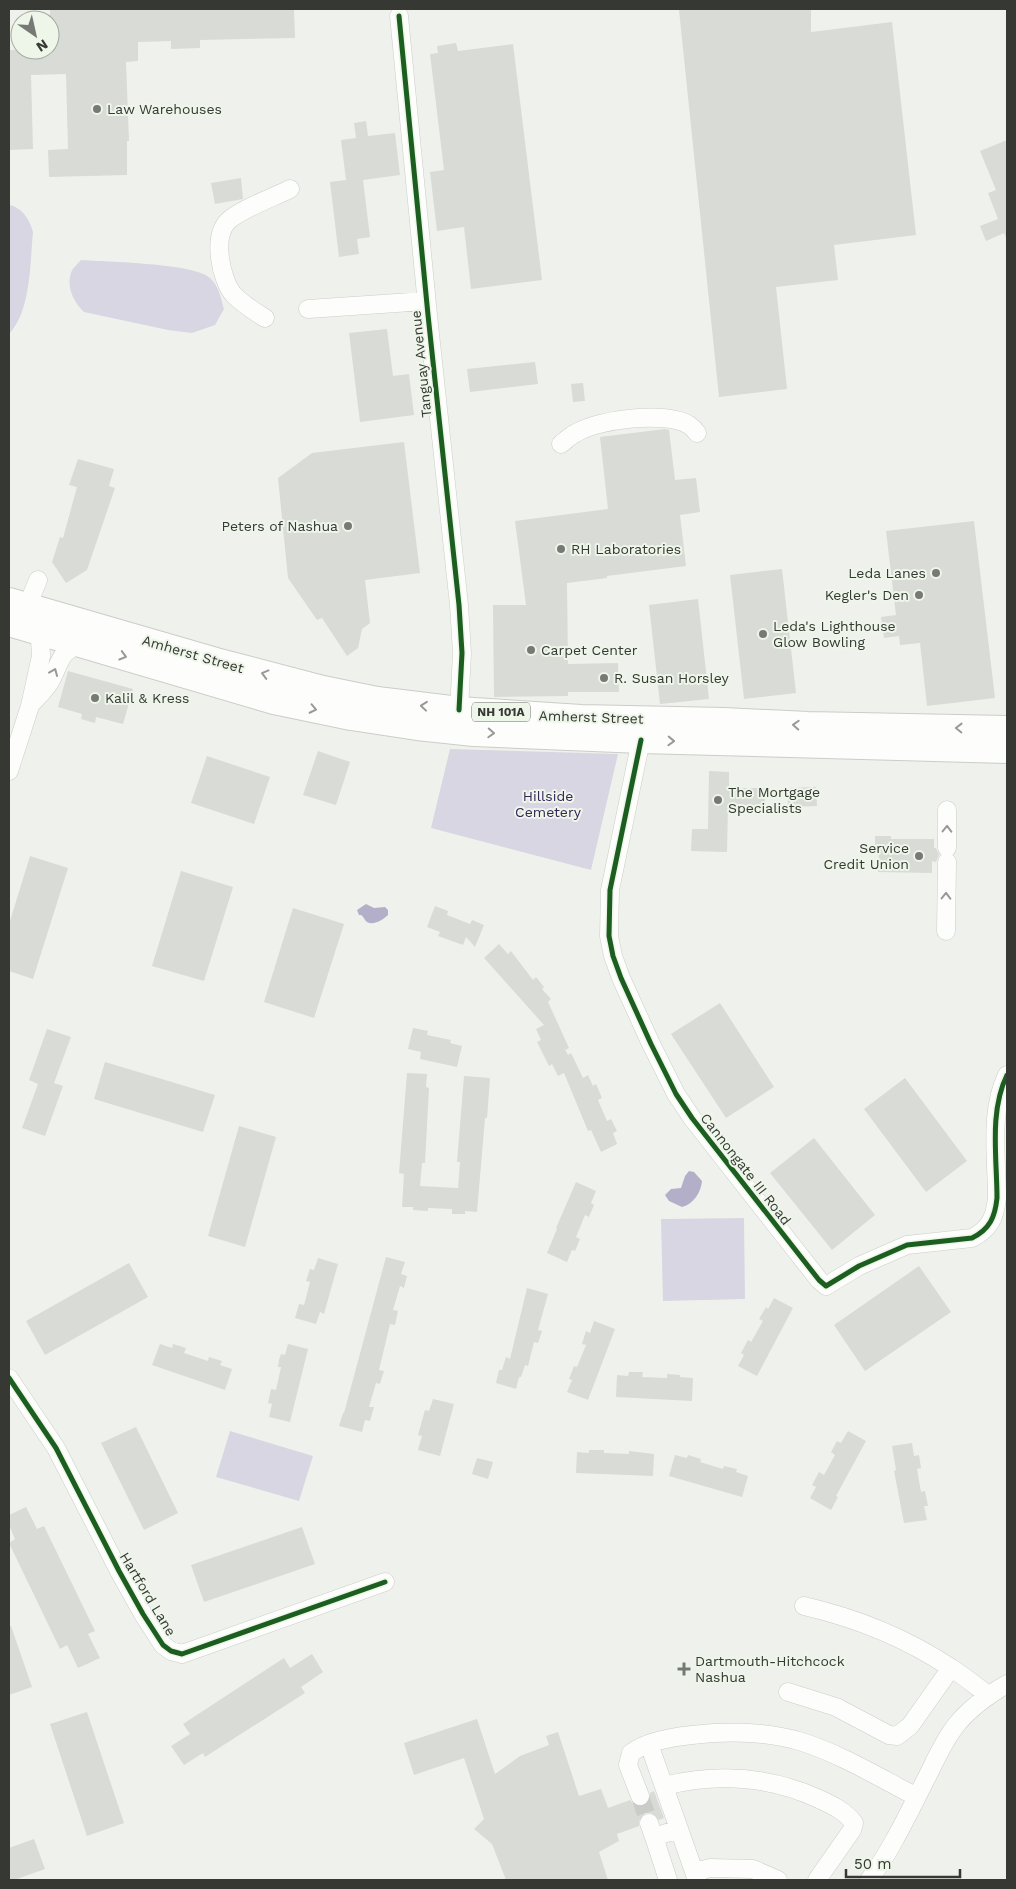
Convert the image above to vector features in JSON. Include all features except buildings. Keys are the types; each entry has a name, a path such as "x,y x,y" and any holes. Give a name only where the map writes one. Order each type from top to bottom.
{"highway":[{"name":"Amherst Street","path":"20,615 322,689 377,700 459,710 581,718 1007,729"},
{"name":"Amherst Street","path":"20,615 82,644 274,701 351,717 417,727 474,733 640,740 1007,750"}],"street":[{"name":"Tanguay Avenue","path":"399,16 426,301 459,605 462,653 459,710"},
{"path":"265,318 233,294 226,282 221,262 220,240 223,228 232,218 290,189"},
{"path":"308,309 426,301"},
{"path":"561,444 585,428 619,420 647,418 673,420 689,425 698,433"},
{"path":"9,771 30,706 42,650 40,639 20,615 38,580"},
{"path":"30,706 49,684 62,655 71,648 82,644"},
{"name":"Cannongate III Road","path":"640,740 610,890 609,936 613,956 651,1044 676,1094 692,1118 819,1280 826,1286 859,1266 907,1244 972,1238 982,1233 991,1224 997,1198 997,1108 1000,1092 1007,1075"},
{"path":"946,930 947,810"},
{"name":"Hartford Lane","path":"9,1378 56,1448 143,1614 162,1645 171,1650 182,1654 384,1582"},
{"path":"804,1606 884,1631 951,1668 988,1695"},
{"path":"788,1692 836,1707 890,1735 897,1736 910,1726 951,1668"},
{"path":"869,1880 895,1840 945,1742 972,1708 988,1695 1007,1684"},
{"path":"640,1796 628,1765 630,1753 639,1747 681,1736 743,1733 779,1736 800,1741 827,1752 918,1797"},
{"path":"649,1744 695,1876 710,1868 753,1868 778,1880"},
{"path":"664,1786 689,1780 721,1777 746,1778 790,1787 830,1804 848,1816 854,1823 852,1830 817,1880"},
{"path":"668,1880 651,1830 679,1829"}],"green space":[{"path":"9,205 22,211 30,223 33,232 30,272 22,313 9,334"},
{"path":"81,260 169,266 201,273 210,278 216,285 224,309 215,325 192,333 168,330 84,312 77,304 70,289 72,271"},
{"name":"Hillside Cemetery","path":"450,749 618,754 591,870 431,828"},
{"path":"744,1218 745,1299 663,1301 661,1219"},
{"path":"230,1431 313,1456 299,1501 216,1477"}],"shaded area":[{"path":"366,904 374,908 385,907 388,910 388,915 376,923 367,922 359,915 357,910"},
{"path":"689,1171 694,1172 702,1181 698,1193 693,1200 682,1207 669,1201 665,1195 671,1189 681,1188"}],"tunnel":[{"path":"640,1796 649,1823"}],"cycle path":[{"path":"399,16 459,605 462,653 459,710"},
{"path":"641,740 610,890 609,936 613,956 651,1044 676,1094 692,1118 819,1280 826,1286 859,1266 907,1245 972,1238 983,1231 991,1222 995,1211 997,1198 996,1120 1001,1089 1007,1075"},
{"path":"9,1378 56,1448 143,1614 163,1645 171,1651 182,1654 385,1582"}],"place":[{"name":"Law Warehouses","path":"97,109"},
{"name":"Peters of Nashua","path":"348,526"},
{"name":"RH Laboratories","path":"561,549"},
{"name":"Leda Lanes","path":"936,573"},
{"name":"Kegler's Den","path":"919,595"},
{"name":"Leda's Lighthouse Glow Bowling","path":"763,634"},
{"name":"Carpet Center","path":"531,650"},
{"name":"R. Susan Horsley","path":"604,678"},
{"name":"Kalil & Kress","path":"95,698"},
{"name":"The Mortgage Specialists","path":"718,800"},
{"name":"Service Credit Union","path":"919,856"},
{"name":"Dartmouth-Hitchcock Nashua","path":"684,1669"}]}
